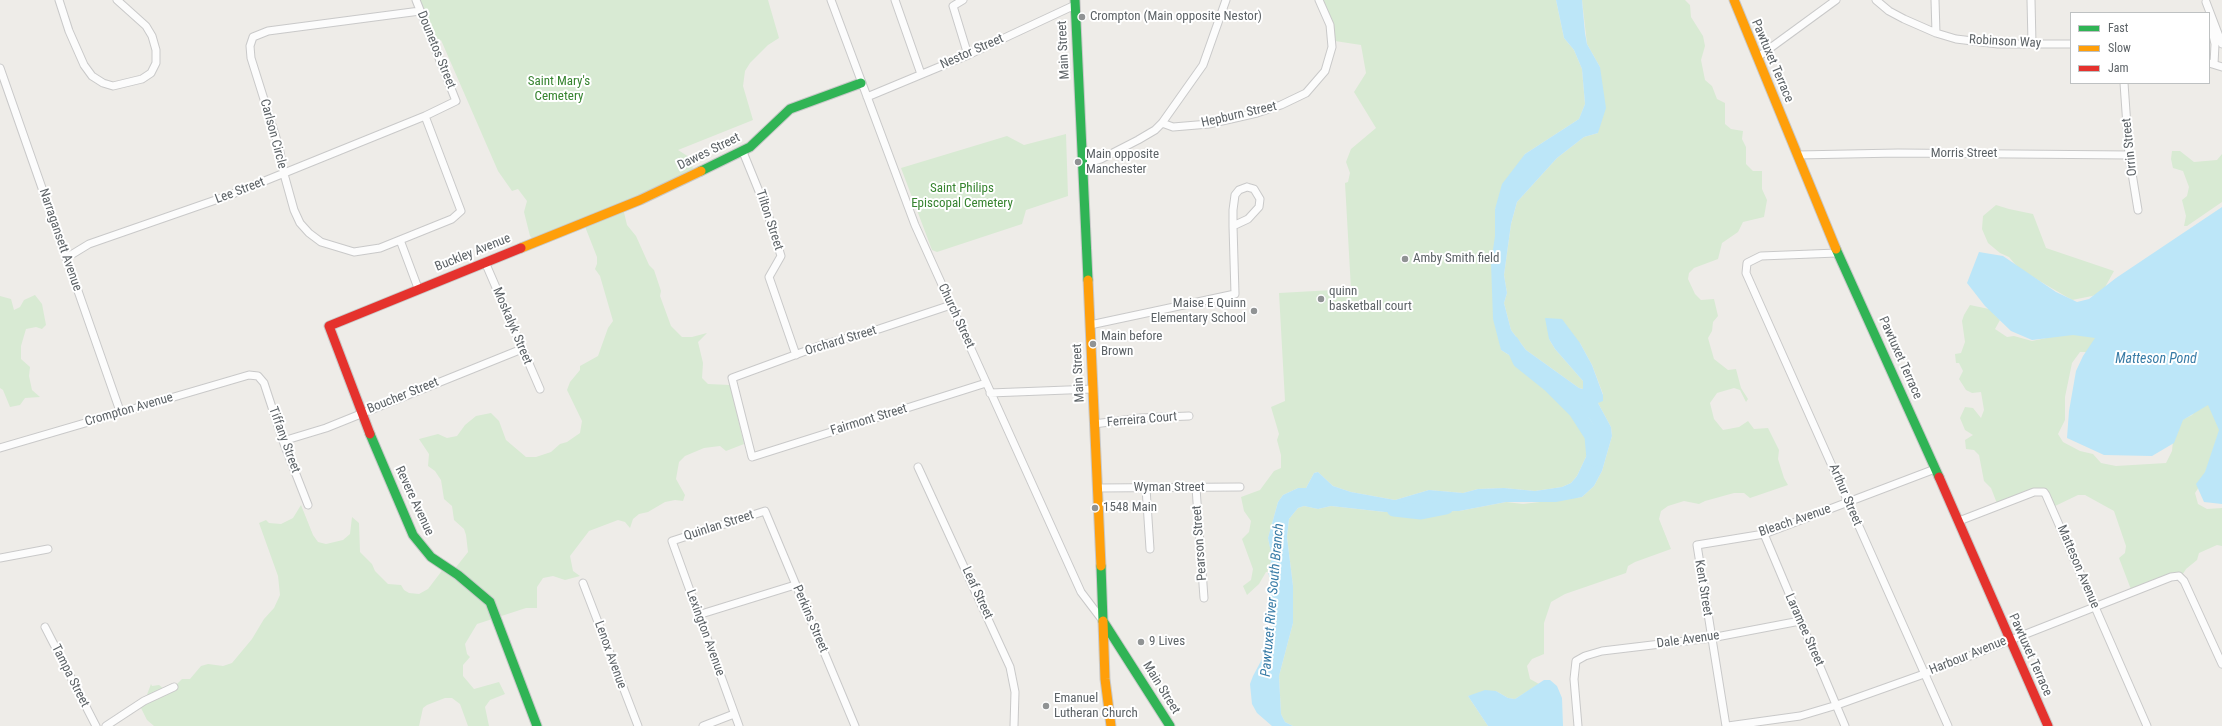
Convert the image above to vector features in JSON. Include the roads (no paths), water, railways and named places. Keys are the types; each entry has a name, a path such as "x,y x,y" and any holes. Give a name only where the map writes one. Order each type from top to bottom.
{"street":[{"path":"59,0 69,31 84,65 92,76 103,83 113,86 142,79 152,73 156,63 156,50 152,36 146,26 117,0"},
{"name":"Dounetos Street","path":"416,0 456,101"},
{"name":"Church Street","path":"831,0 915,225 990,394 1081,592 1103,621"},
{"path":"895,0 921,74"},
{"path":"963,0 953,6 968,55"},
{"path":"1082,165 1101,159 1133,142 1155,130 1162,122 1203,65 1226,0"},
{"name":"Hepburn Street","path":"1162,122 1173,127 1209,124 1258,113 1296,99 1306,93 1325,71 1332,47 1332,36 1326,14 1319,0"},
{"name":"Pawtuxet Terrace","path":"1734,0 1837,253 1959,521 2008,640 2048,726"},
{"path":"1758,58 1836,0"},
{"name":"Robinson Way","path":"1876,0 1889,11 1936,33 1976,42 2070,44"},
{"path":"1936,0 1936,33"},
{"path":"2031,0 2032,43"},
{"path":"2205,1 2208,12"},
{"path":"2205,1 2209,12"},
{"name":"Nestor Street","path":"867,97 968,55 1075,3"},
{"name":"Main Street","path":"1075,3 1103,621 1170,726"},
{"name":"Carlson Circle","path":"420,11 288,27 268,31 253,37 250,46 251,58 279,147 284,174 300,223 309,233 321,242 354,252 380,248 423,229 452,219 460,212 425,116"},
{"path":"2210,14 2222,44"},
{"path":"2210,22 2215,44 2211,63 2222,67"},
{"name":"Narragansett Avenue","path":"0,68 120,412"},
{"name":"Dawes Street","path":"627,205 742,152 750,147 790,108 861,83"},
{"name":"Orrin Street","path":"2124,84 2129,155 2138,210"},
{"name":"Lee Street","path":"66,258 89,244 230,195 284,174 425,116 456,101"},
{"name":"Tilton Street","path":"742,152 767,210 780,256 769,277 796,355"},
{"name":"Morris Street","path":"1798,155 1891,153 2129,155"},
{"path":"1090,325 1235,294 1233,210 1236,195 1241,189 1250,187 1254,189 1260,200 1259,207 1248,219 1234,226"},
{"name":"Buckley Avenue","path":"329,326 418,288 627,205"},
{"path":"400,240 418,288"},
{"name":"Arthur Street","path":"1837,253 1761,256 1747,263 1746,273 1849,502 1896,614 1948,726"},
{"name":"Moskalyk Street","path":"485,262 540,389"},
{"name":"Orchard Street","path":"752,457 732,378 822,345 879,329 951,305"},
{"name":"Revere Avenue","path":"329,326 343,359 361,413 413,535 431,557 458,575 490,602 496,614 537,726"},
{"name":"Boucher Street","path":"283,441 326,428 522,349"},
{"name":"Crompton Avenue","path":"0,448 249,375 258,376"},
{"name":"Tiffany Street","path":"258,376 264,383 283,441 308,505"},
{"name":"Fairmont Street","path":"752,457 986,384"},
{"path":"990,394 1093,389"},
{"name":"Ferreira Court","path":"1094,424 1140,418 1189,416"},
{"name":"Leaf Street","path":"918,467 1010,667 1015,692 1014,726"},
{"name":"Bleach Avenue","path":"1697,545 1764,534 1935,469"},
{"name":"Wyman Street","path":"1098,488 1240,487"},
{"path":"1146,488 1150,548"},
{"name":"Pearson Street","path":"1196,488 1204,598"},
{"name":"Matteson Avenue","path":"1959,521 2034,492 2044,492 2051,504 2147,726"},
{"name":"Quinlan Street","path":"672,541 765,511"},
{"name":"Perkins Street","path":"765,511 855,726"},
{"name":"Laramee Street","path":"1764,534 1846,726"},
{"name":"Lexington Avenue","path":"672,541 739,726"},
{"name":"Kent Street","path":"1697,545 1711,638 1727,726"},
{"path":"0,558 48,548"},
{"name":"Harbour Avenue","path":"1727,726 1800,716 1837,705 1924,674 2171,577 2179,576 2184,581 2222,664"},
{"name":"Lenox Avenue","path":"583,583 638,726"},
{"path":"698,615 795,585"},
{"path":"1103,621 1105,679 1110,726"},
{"name":"Dale Avenue","path":"1578,726 1574,679 1576,662 1585,656 1602,651 1711,638 1800,621"},
{"name":"Tampa Street","path":"45,627 96,726"},
{"path":"106,726 144,702 174,687"},
{"path":"703,726 734,714"}],"water":[{"path":"1556,0 1582,0 1587,44 1600,67 1606,108 1598,133 1584,137 1557,158 1517,202 1511,224 1504,275 1507,293 1504,303 1511,330 1526,350 1579,388 1583,389 1583,381 1555,349 1549,339 1545,318 1562,319 1580,343 1592,365 1603,395 1603,401 1598,403 1611,427 1612,436 1602,471 1594,486 1582,497 1556,502 1506,502 1459,511 1385,512 1331,506 1318,509 1304,506 1298,508 1289,519 1287,537 1293,586 1293,623 1279,676 1281,714 1285,722 1293,726 1272,726 1257,713 1252,704 1250,684 1270,644 1273,630 1268,602 1271,583 1268,572 1272,557 1268,538 1278,502 1283,495 1298,488 1306,488 1314,473 1318,472 1333,486 1351,492 1395,500 1429,490 1463,493 1478,489 1504,488 1535,491 1562,487 1571,483 1577,476 1592,444 1594,426 1589,418 1580,415 1570,400 1522,363 1501,350 1493,319 1491,263 1495,236 1495,209 1502,184 1525,154 1579,119 1585,104 1582,69 1574,50 1564,38"},
{"name":"Matteson Pond","path":"2222,207 2222,504 2204,502 2196,484 2205,472 2219,430 2208,405 2183,420 2174,443 2152,456 2104,455 2067,438 2069,411 2076,371 2083,356 2095,338 2073,335 2032,340 2011,331 1985,306 1967,283 1979,252 2003,256 2056,292 2077,302 2089,299 2116,278"},
{"path":"1544,680 1550,680 1557,686 1562,698 1563,726 1488,726 1468,696 1485,690 1496,691 1508,698 1515,699"}],"waterway":[{"name":"Pawtuxet River South Branch","path":"1512,343 1520,361 1550,385 1576,411 1592,436 1594,459"},
{"name":"Pawtuxet River South Branch","path":"1394,509 1421,512 1446,507"}],"place":[{"name":"Crompton (Main opposite Nestor)","path":"1082,17"},
{"name":"Main opposite Manchester","path":"1078,162"},
{"name":"Amby Smith field","path":"1405,259"},
{"name":"quinn basketball court","path":"1321,299"},
{"name":"Maise E Quinn Elementary School","path":"1254,311"},
{"name":"Main before Brown","path":"1093,344"},
{"name":"1548 Main","path":"1095,508"},
{"name":"9 Lives","path":"1141,642"},
{"name":"Emanuel Lutheran Church","path":"1046,706"}],"park label":[{"name":"Saint Mary's Cemetery","path":"559,90"},
{"name":"Saint Philips Episcopal Cemetery","path":"962,196"}]}
